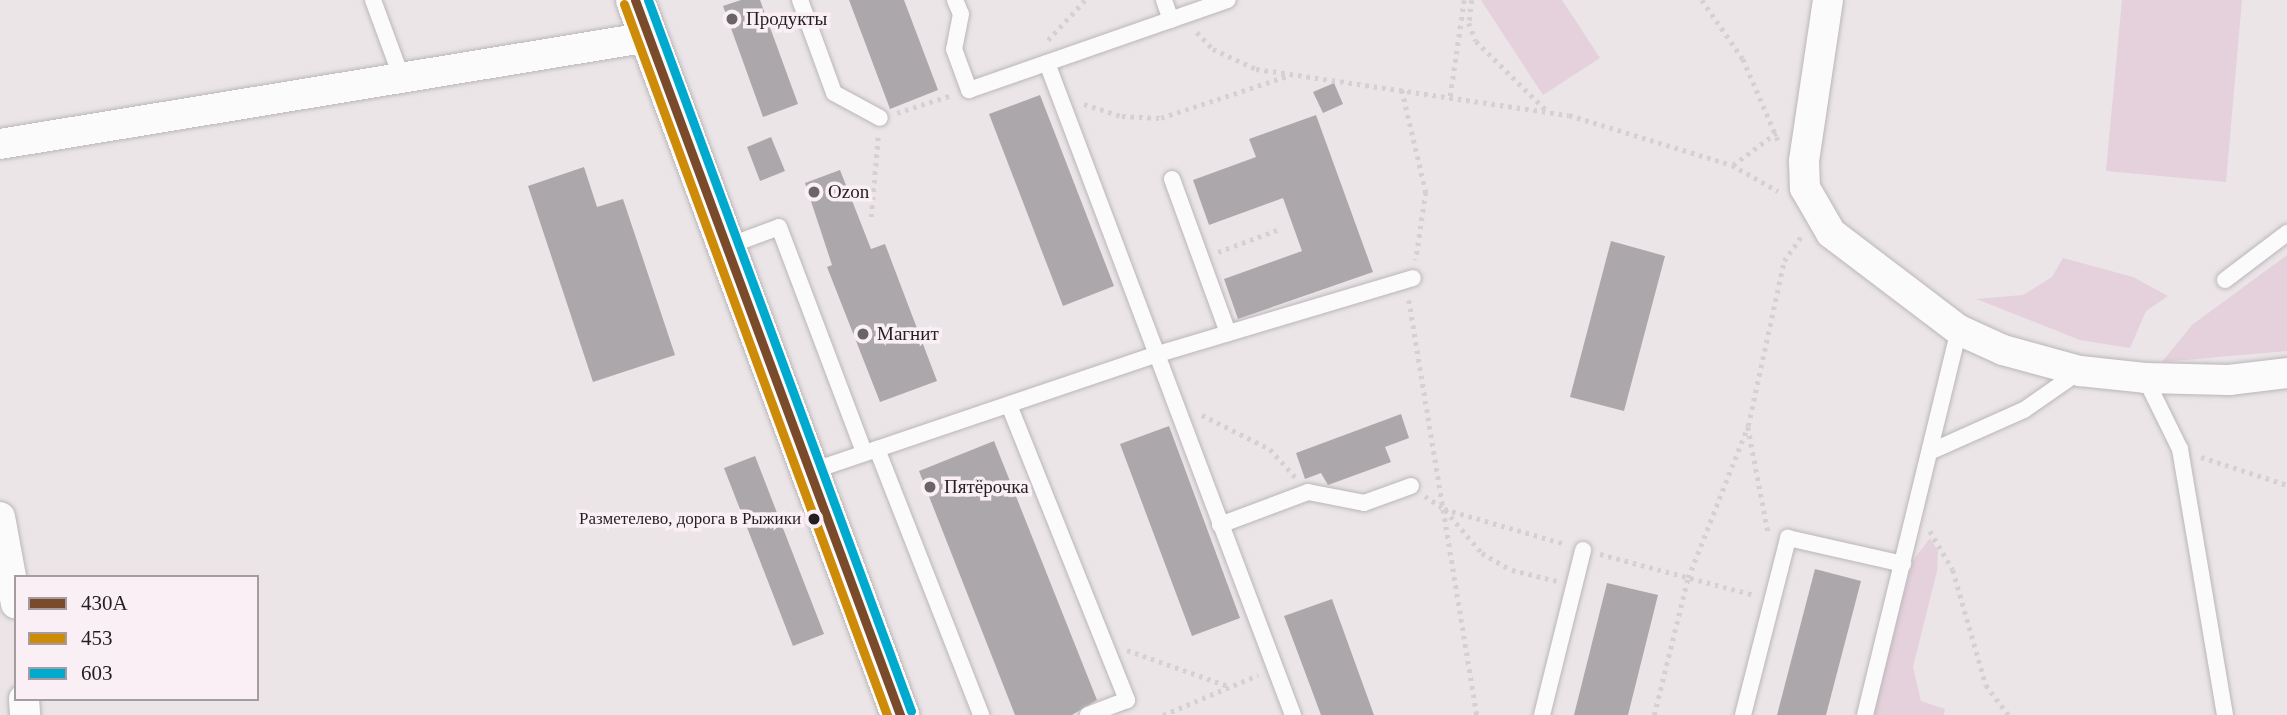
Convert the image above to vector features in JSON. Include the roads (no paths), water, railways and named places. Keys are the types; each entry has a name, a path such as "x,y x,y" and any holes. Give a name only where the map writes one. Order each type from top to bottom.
{"main road":[{"path":"643,11 809,472 900,715"}],"street":[{"path":"1828,0 1811,200 1831,233 1959,330 2080,371 2146,378 2228,380 2287,373"},
{"path":"0,145 402,79 643,11"},
{"path":"0,517 14,593"}],"lane":[{"path":"373,0 402,79"},
{"path":"800,0 834,93 880,118"},
{"path":"955,0 961,15 954,49 969,90 1228,0"},
{"path":"1164,0 1177,18"},
{"path":"1041,65 1060,96 1155,355 1293,715"},
{"path":"1172,179 1228,333"},
{"path":"728,246 779,227 981,715"},
{"path":"2225,280 2287,233"},
{"path":"809,472 1155,355 1413,278"},
{"path":"1865,715 1934,450 1959,330"},
{"path":"1934,450 2024,410 2080,371"},
{"path":"2146,378 2180,449 2225,715"},
{"path":"1009,405 1127,699 1088,715"},
{"path":"1220,525 1308,492 1364,503 1411,486"},
{"path":"1742,715 1788,538 1903,564"},
{"path":"1542,715 1583,550"}],"place":[{"name":"Продукты","path":"732,19"},
{"name":"Ozon","path":"814,192"},
{"name":"Магнит","path":"863,334"},
{"name":"Пятёрочка","path":"930,487"},
{"name":"Разметелево, дорога в Рыжики","path":"814,519"}]}
